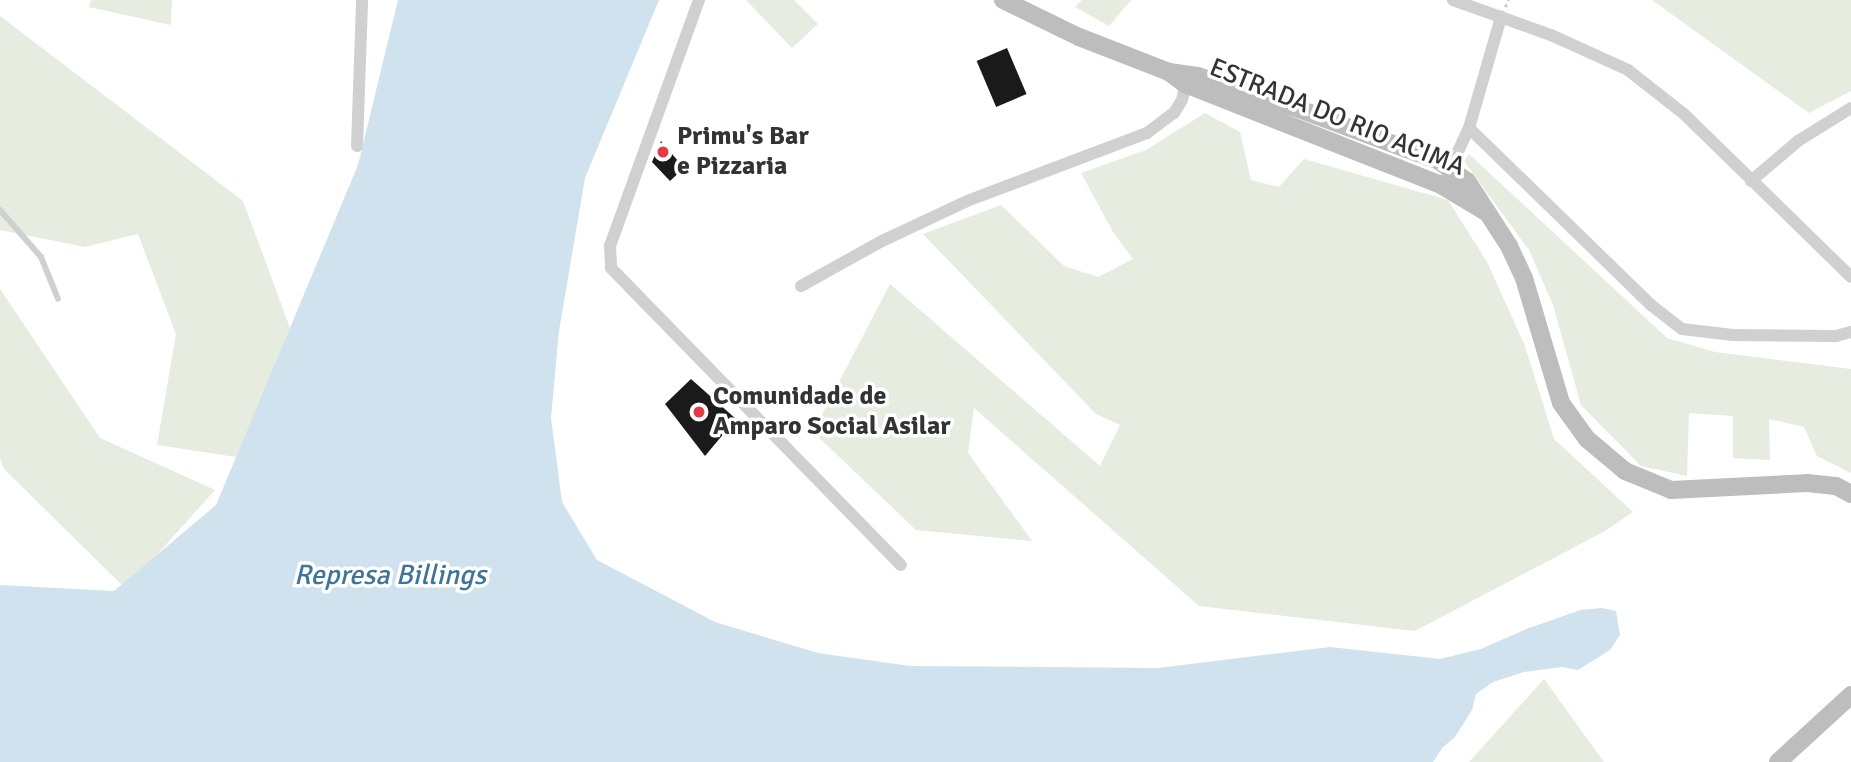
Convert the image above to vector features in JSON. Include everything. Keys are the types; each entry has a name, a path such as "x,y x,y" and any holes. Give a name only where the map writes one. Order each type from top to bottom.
{"main road":[{"name":"ESTRADA DO RIO ACIMA","path":"1003,0 1079,37 1441,185 1486,212"},
{"name":"ESTRADA DO RIO ACIMA","path":"1186,79 1289,105 1450,167 1474,189 1508,246 1524,278 1561,402 1573,424 1606,457 1649,483 1671,490 1807,483 1836,486 1851,494"},
{"path":"1779,762 1851,695"}],"street":[{"path":"357,146 362,0"},
{"path":"699,0 610,246 611,268 901,565"},
{"path":"1453,0 1628,70 1684,114 1851,277"},
{"path":"1441,185 1469,128 1501,17"},
{"path":"801,286 880,242 967,201 1141,137 1174,113 1182,100 1186,79"},
{"path":"1751,181 1798,141 1851,108"},
{"path":"1469,128 1651,305 1682,329 1733,335 1836,336 1851,332"}],"lane":[{"path":"0,210 41,257 58,299"}],"shaded area":[{"path":"91,0 172,0 171,25 89,7"},
{"path":"746,0 794,0 818,24 792,48"},
{"path":"1082,0 1131,0 1109,26 1075,7"},
{"path":"1652,0 1851,0 1851,91 1809,113"},
{"path":"0,16 243,201 293,336 236,457 157,445 176,334 138,234 85,247 0,230"},
{"path":"1205,113 1240,132 1251,180 1279,187 1304,159 1448,200 1487,262 1525,346 1554,439 1633,512 1605,531 1415,631 1199,606 974,408 968,453 1032,541 916,530 813,432 890,284 1100,466 1120,425 1096,414 923,234 1001,205 1064,266 1098,277 1133,259 1113,232 1081,173 1146,150"},
{"path":"1469,154 1667,338 1715,352 1851,369 1851,473 1817,456 1804,427 1769,419 1770,460 1733,458 1733,416 1689,413 1687,476 1641,466 1581,405 1553,305 1529,250 1464,161"},
{"path":"0,289 100,438 215,490 126,589 4,469 0,459"},
{"path":"1544,679 1604,762 1469,762"}],"water":[{"name":"Represa Billings","path":"398,0 659,0 585,178 559,331 551,418 562,502 597,560 715,622 818,653 910,666 1158,668 1330,647 1440,659 1481,649 1529,628 1581,610 1602,608 1616,611 1620,635 1610,650 1578,670 1562,667 1524,672 1493,682 1476,694 1472,710 1455,737 1443,747 1433,762 0,762 0,585 114,591 216,505 358,165"}],"building":[{"path":"1007,48 1027,94 996,107 977,61"},
{"name":"Primu's Bar e Pizzaria","path":"661,141 684,168 670,181 652,162"},
{"name":"Comunidade de Amparo Social Asilar","path":"691,379 736,419 705,456 665,404"}],"place":[{"name":"Primu's Bar e Pizzaria","path":"663,152"},
{"name":"Comunidade de Amparo Social Asilar","path":"699,412"}]}
